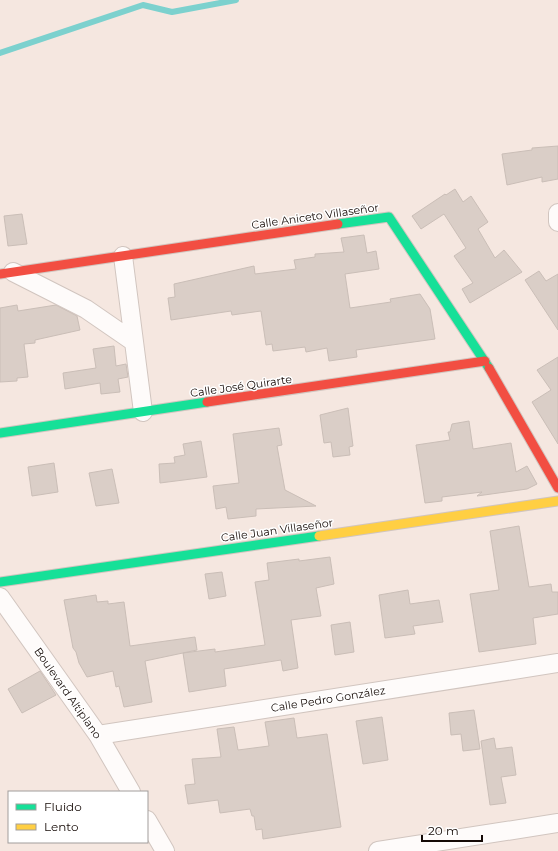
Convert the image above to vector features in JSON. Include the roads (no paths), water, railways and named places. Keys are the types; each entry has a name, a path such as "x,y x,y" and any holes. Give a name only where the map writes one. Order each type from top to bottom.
{"street":[{"path":"558,213 558,222"},
{"name":"Calle Aniceto Villaseñor","path":"7,273 389,217 485,361 558,488"},
{"path":"123,256 143,412"},
{"path":"7,273 86,309 134,342"},
{"name":"Calle José Quirarte","path":"0,433 485,361"},
{"name":"Calle Juan Villaseñor","path":"0,582 558,501"},
{"name":"Boulevard Altiplano","path":"0,597 98,735 130,791"},
{"name":"Calle Pedro González","path":"98,735 558,663"},
{"path":"148,822 165,851"},
{"path":"378,851 558,823"}],"waterway":[{"path":"0,53 143,5 172,12 236,0"}]}
